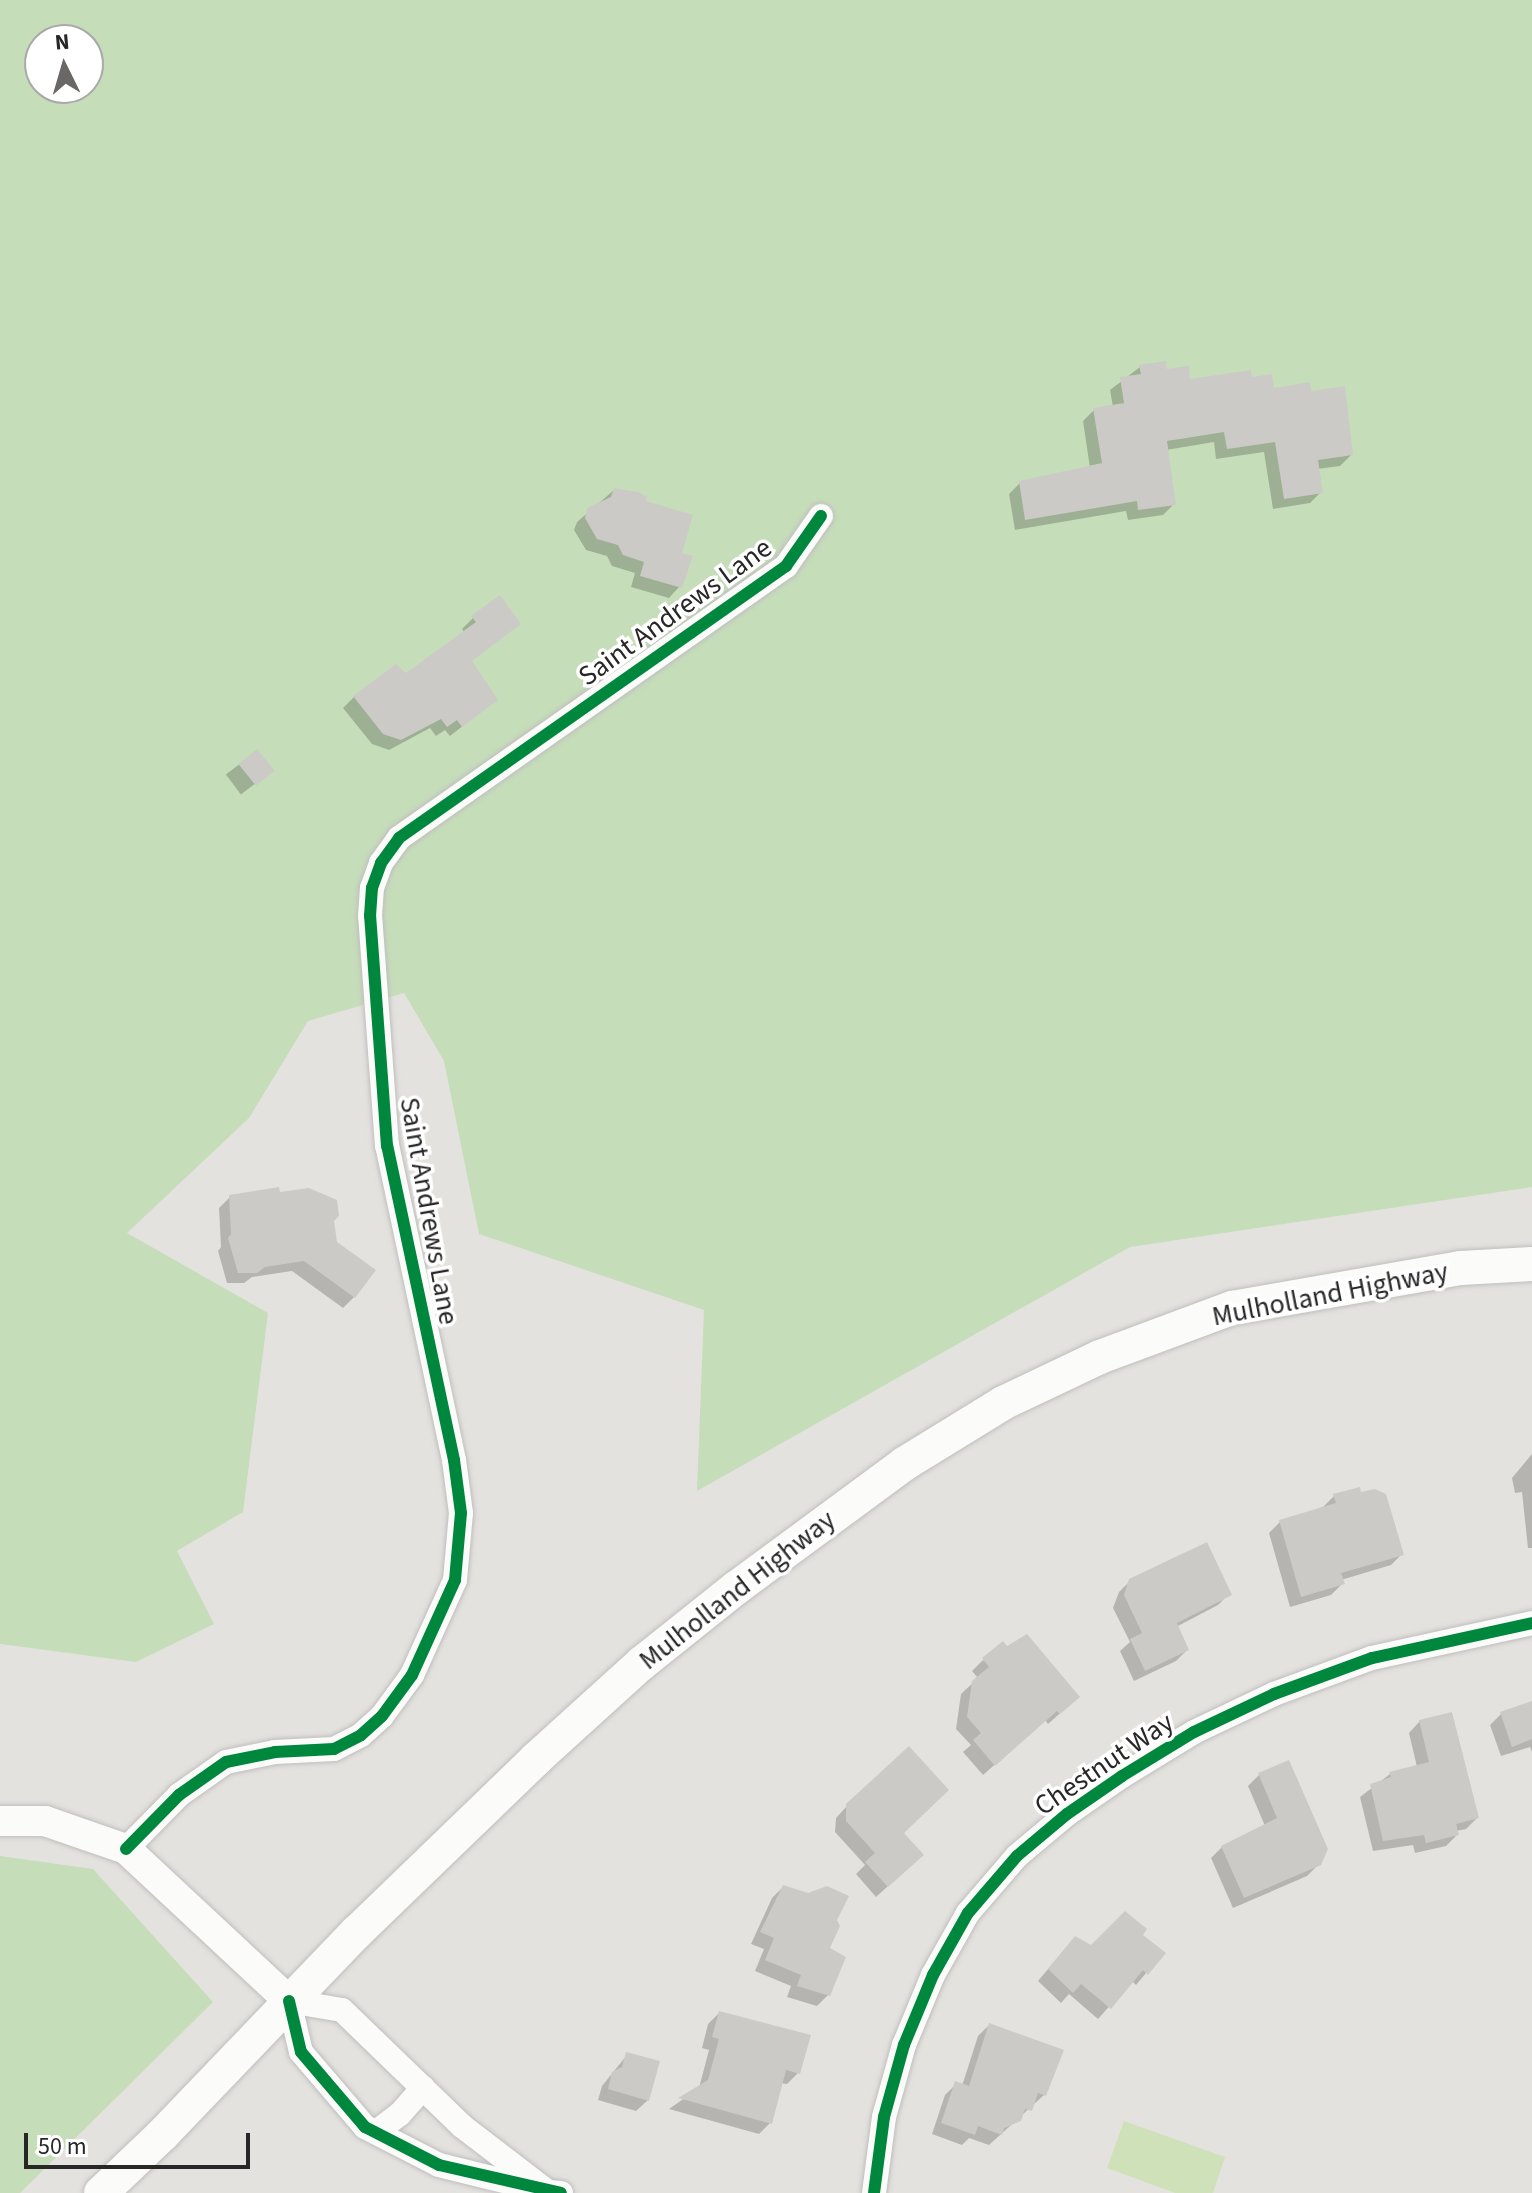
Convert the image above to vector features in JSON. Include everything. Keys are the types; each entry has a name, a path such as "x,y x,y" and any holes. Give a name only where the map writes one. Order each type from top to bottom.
{"main road":[{"name":"Mulholland Highway","path":"101,2193 163,2134 289,2001 536,1759 642,1663 824,1520 904,1464 1003,1403 1100,1357 1232,1308 1461,1268 1532,1264"}],"street":[{"name":"Saint Andrews Lane","path":"126,1849 179,1795 226,1762 275,1752 334,1749 361,1735 382,1716 412,1675 455,1580 461,1513 454,1460 387,1146 370,916 372,888 381,863 399,838 786,566 821,516"},
{"name":"Chestnut Way","path":"874,2193 888,2103 904,2045 933,1975 968,1913 1017,1856 1067,1814 1122,1776 1194,1732 1274,1694 1372,1658 1532,1623"},
{"path":"0,1821 45,1821 126,1849 289,2001 342,2010 462,2126 552,2193"},
{"path":"289,2001 301,2052 365,2127 439,2165 552,2193"},
{"path":"376,2132 400,2114 423,2088"}],"green space":[{"path":"0,0 1532,0 1532,1187 1130,1247 697,1491 704,1310 479,1234 444,1061 404,993 308,1021 249,1118 127,1233 268,1313 243,1512 177,1551 214,1624 136,1662 0,1644"},
{"path":"0,1856 93,1869 213,2002 20,2193 0,2193"},
{"path":"1124,2121 1225,2157 1213,2193 1175,2193 1107,2168"}],"building":[{"path":"1166,361 1167,369 1189,366 1190,379 1251,370 1252,377 1272,374 1274,388 1310,382 1311,391 1345,386 1353,455 1318,460 1323,493 1284,499 1275,442 1227,449 1224,432 1167,441 1176,505 1138,510 1137,501 1025,520 1019,481 1102,463 1093,408 1124,403 1120,377 1141,374 1139,365"},
{"path":"614,488 638,492 647,497 646,501 693,515 682,553 693,556 682,588 640,576 644,562 623,555 618,545 597,539 585,518 587,508 611,497"},
{"path":"500,595 521,624 472,661 498,700 462,727 457,720 447,727 441,719 401,740 383,734 353,696 396,664 406,673 476,622 471,616"},
{"path":"257,749 275,771 256,786 238,764"},
{"path":"279,1187 280,1192 309,1188 337,1200 339,1216 334,1221 337,1242 376,1270 355,1298 304,1261 265,1267 257,1273 238,1273 228,1238 231,1234 229,1195"},
{"path":"1360,1487 1361,1492 1375,1489 1386,1494 1404,1555 1341,1573 1345,1584 1301,1597 1279,1520 1336,1503 1333,1494"},
{"path":"1207,1542 1232,1595 1177,1623 1189,1650 1145,1671 1130,1639 1142,1633 1124,1595 1129,1579"},
{"path":"1027,1634 1080,1697 1060,1714 1057,1711 995,1766 973,1740 981,1733 967,1717 972,1681 989,1667 982,1658 1003,1641 1007,1646"},
{"path":"1532,1701 1532,1739 1512,1747 1500,1712"},
{"path":"1452,1712 1479,1818 1456,1824 1459,1835 1426,1843 1424,1835 1383,1841 1370,1784 1391,1777 1389,1772 1429,1762 1419,1720"},
{"path":"909,1746 949,1790 904,1833 924,1855 888,1887 865,1862 875,1853 846,1821 846,1804"},
{"path":"1289,1760 1328,1849 1321,1865 1244,1898 1221,1846 1277,1818 1258,1773"},
{"path":"783,1885 808,1893 827,1886 849,1896 837,1920 840,1926 830,1948 846,1957 830,1996 797,1986 801,1975 765,1960 774,1938 760,1932"},
{"path":"1125,1911 1147,1929 1143,1935 1166,1953 1148,1975 1143,1970 1111,2009 1081,1984 1073,1993 1048,1969 1075,1936 1091,1945"},
{"path":"719,2011 811,2035 800,2074 786,2070 772,2124 678,2098 708,2080 719,2039 712,2037"},
{"path":"989,2023 1064,2050 1046,2096 1038,2093 1032,2111 1025,2109 1021,2121 1004,2128 1002,2135 978,2126 975,2135 941,2123 955,2081 969,2086"},
{"path":"626,2052 660,2061 649,2101 608,2089 612,2072 622,2067"}],"cycle path":[{"path":"126,1849 179,1795 226,1762 275,1752 334,1749 361,1735 382,1716 412,1675 455,1580 461,1513 454,1460 387,1146 370,916 372,888 381,863 399,838 786,566 821,516"},
{"path":"874,2193 884,2117 904,2045 933,1975 968,1913 1017,1856 1067,1814 1122,1776 1194,1732 1274,1694 1372,1658 1532,1623"},
{"path":"289,2001 301,2052 365,2127 439,2165 561,2193"}]}
